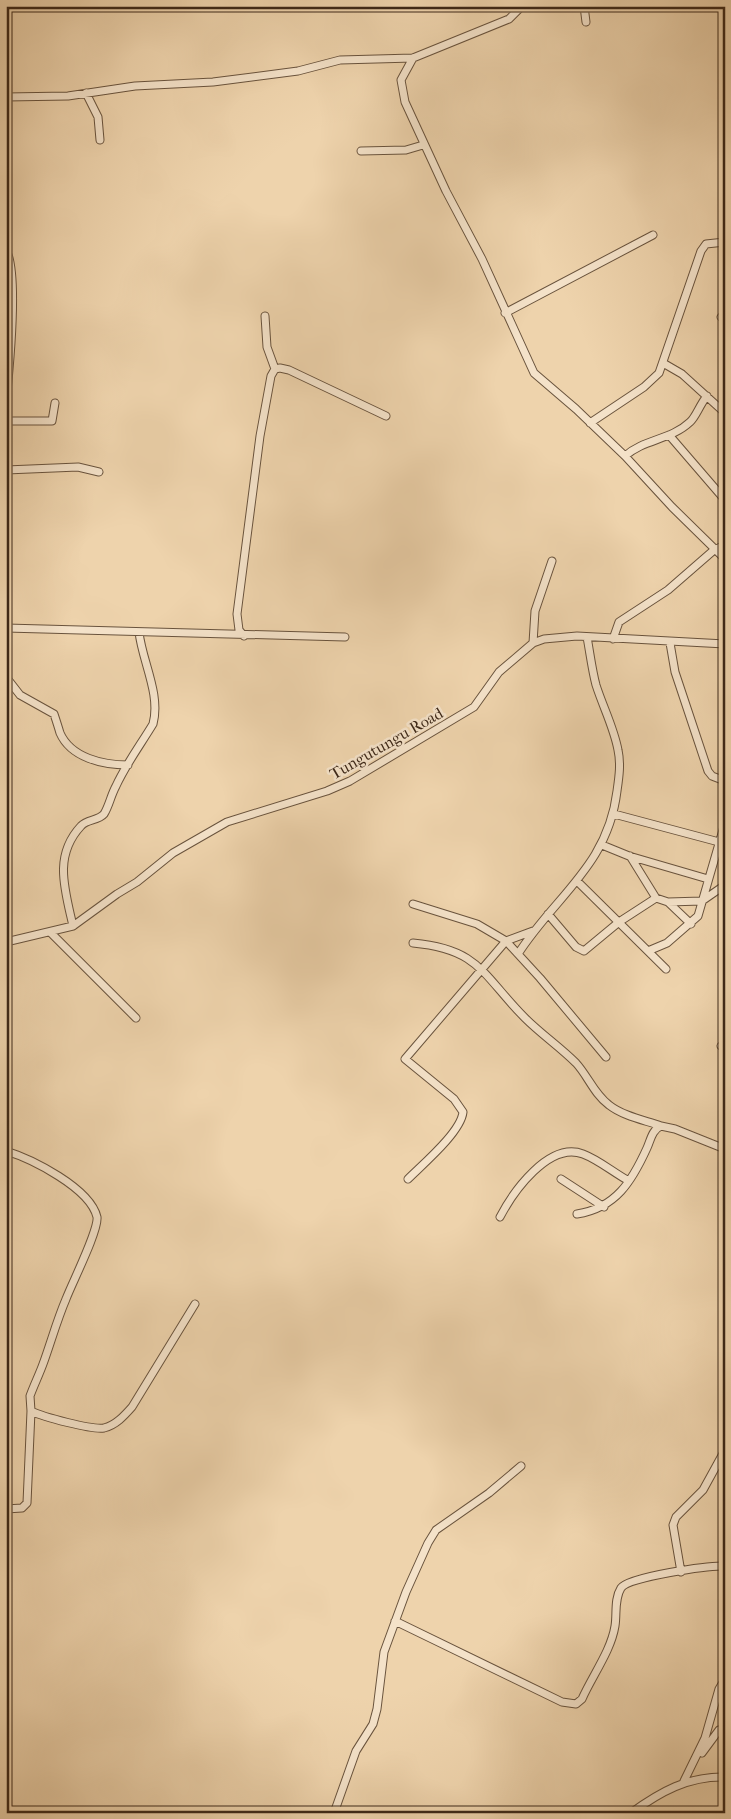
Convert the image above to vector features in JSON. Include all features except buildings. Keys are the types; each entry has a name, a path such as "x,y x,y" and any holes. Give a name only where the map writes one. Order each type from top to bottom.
{"street":[{"path":"6,97 86,94 135,86 259,77 298,71 340,60 413,58 509,18 522,6"},
{"path":"584,6 586,22"},
{"path":"413,58 404,74 402,90 424,145 482,259 534,373 625,456 714,550 725,559"},
{"path":"396,59 404,74"},
{"path":"86,94 98,117 100,140"},
{"path":"361,151 406,150 424,145"},
{"path":"505,313 653,235"},
{"path":"590,423 654,380 663,363 701,251 706,244 725,242"},
{"path":"6,250 11,270 11,333 6,401"},
{"path":"265,316 267,348 275,369"},
{"path":"663,363 682,374 725,413"},
{"path":"275,369 289,370 386,416"},
{"path":"244,636 239,630 237,614 260,436 271,376 275,369"},
{"path":"625,456 641,444 669,436 691,421 698,406 707,396"},
{"path":"6,421 52,421 55,404"},
{"path":"669,436 725,500"},
{"path":"6,470 78,467 99,472"},
{"path":"613,639 619,622 668,590 714,550 725,545"},
{"path":"533,643 535,611 552,560"},
{"path":"6,628 244,636 345,637"},
{"path":"73,926 63,878 64,854 72,836 82,825 102,816 105,812 116,785 153,724 156,714 146,659 138,632"},
{"name":"Tungutungu Road","path":"6,942 51,933 73,926 137,882 192,840 227,822 327,792 350,781 474,708 499,672 533,643 563,637 587,637 670,643 725,644"},
{"path":"518,954 533,931 578,881 602,845 614,814 620,765 618,750 596,684 587,637"},
{"path":"670,643 675,672 708,771 712,776 725,780"},
{"path":"6,677 20,695 54,714 61,734 82,756 100,763 128,765"},
{"path":"614,814 719,842"},
{"path":"648,951 667,943 698,916 724,821"},
{"path":"602,845 629,856 708,878"},
{"path":"629,856 656,898 668,902 702,900 725,885"},
{"path":"578,881 666,969"},
{"path":"548,914 576,947 584,951 619,922 656,898"},
{"path":"668,902 691,924"},
{"path":"413,904 478,924 506,941 606,1057"},
{"path":"408,1180 446,1140 460,1121 463,1112 454,1099 405,1060 506,941 533,931"},
{"path":"51,933 136,1018"},
{"path":"413,943 436,945 464,954 483,969 523,1016 576,1063 598,1094 609,1105 621,1112 662,1126 675,1128 725,1148"},
{"path":"577,1214 604,1207 629,1181 653,1133 662,1126"},
{"path":"6,1151 34,1163 75,1189 90,1204 97,1219 94,1232 66,1298 30,1396 27,1503 22,1508 6,1509"},
{"path":"500,1217 515,1191 534,1170 562,1153 581,1153 629,1181"},
{"path":"561,1180 604,1207"},
{"path":"31,1411 43,1417 95,1428 111,1426 132,1408 195,1304"},
{"path":"681,1572 673,1525 676,1517 703,1490 725,1450"},
{"path":"334,1813 356,1751 373,1724 377,1709 384,1652 395,1620 428,1543 436,1530 495,1488 521,1466"},
{"path":"395,1620 562,1702 576,1704 582,1699 611,1639 615,1627 617,1596 622,1586 633,1581 725,1566"},
{"path":"698,1756 719,1689 725,1679"},
{"path":"684,1781 698,1756 719,1730 725,1729"},
{"path":"631,1813 655,1796 684,1781 725,1777"}]}
